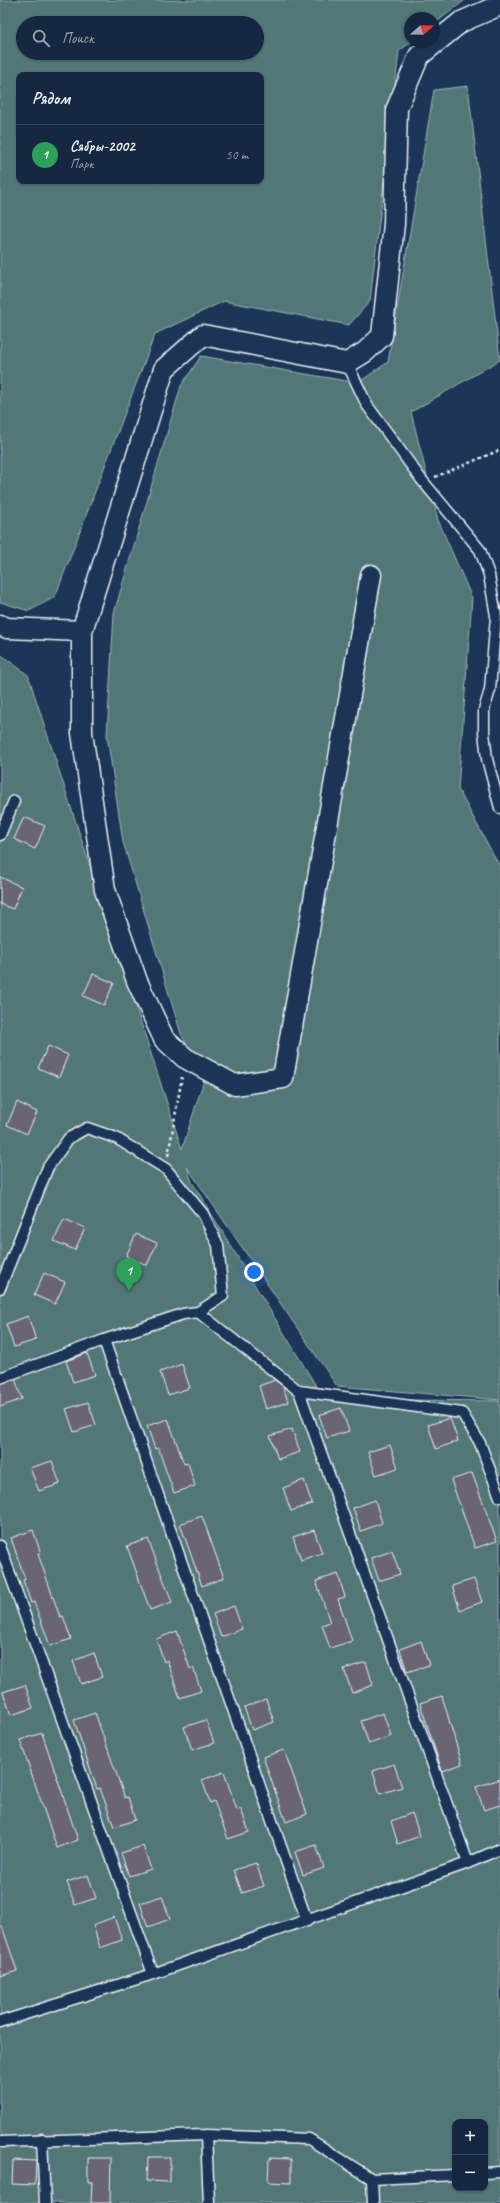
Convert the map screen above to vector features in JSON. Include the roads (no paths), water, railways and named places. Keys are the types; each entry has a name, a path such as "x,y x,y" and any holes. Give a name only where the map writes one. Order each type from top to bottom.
{"street":[{"path":"371,575 283,1078 235,1086 185,1058 164,1038 137,981 105,890 82,733 82,631 164,369 203,335 347,363 365,352 382,336 394,224 397,108 419,56 461,22 500,6"},
{"path":"0,626 7,628 82,631"}],"lane":[{"path":"347,363 367,406 423,482 480,550 489,575 496,616 490,690 484,710 484,732 488,759 500,808"},
{"path":"0,835 14,801"},
{"path":"0,1288 48,1167 69,1138 87,1128 116,1138 166,1169 203,1214 218,1245 223,1296 198,1312 183,1314 104,1340 0,1378"},
{"path":"198,1312 299,1391 462,1413 480,1443 500,1497"},
{"path":"104,1340 307,1920"},
{"path":"299,1391 468,1863"},
{"path":"0,1546 153,1974"},
{"path":"0,2022 153,1974 468,1863 500,1849"},
{"path":"206,2135 209,2203"},
{"path":"0,2142 42,2139 206,2135 309,2139 372,2179 452,2175"},
{"path":"42,2139 45,2203"},
{"path":"488,2173 500,2172"},
{"path":"372,2179 373,2203"}],"place":[{"name":"Сябры-2002","path":"129,1291"}]}
